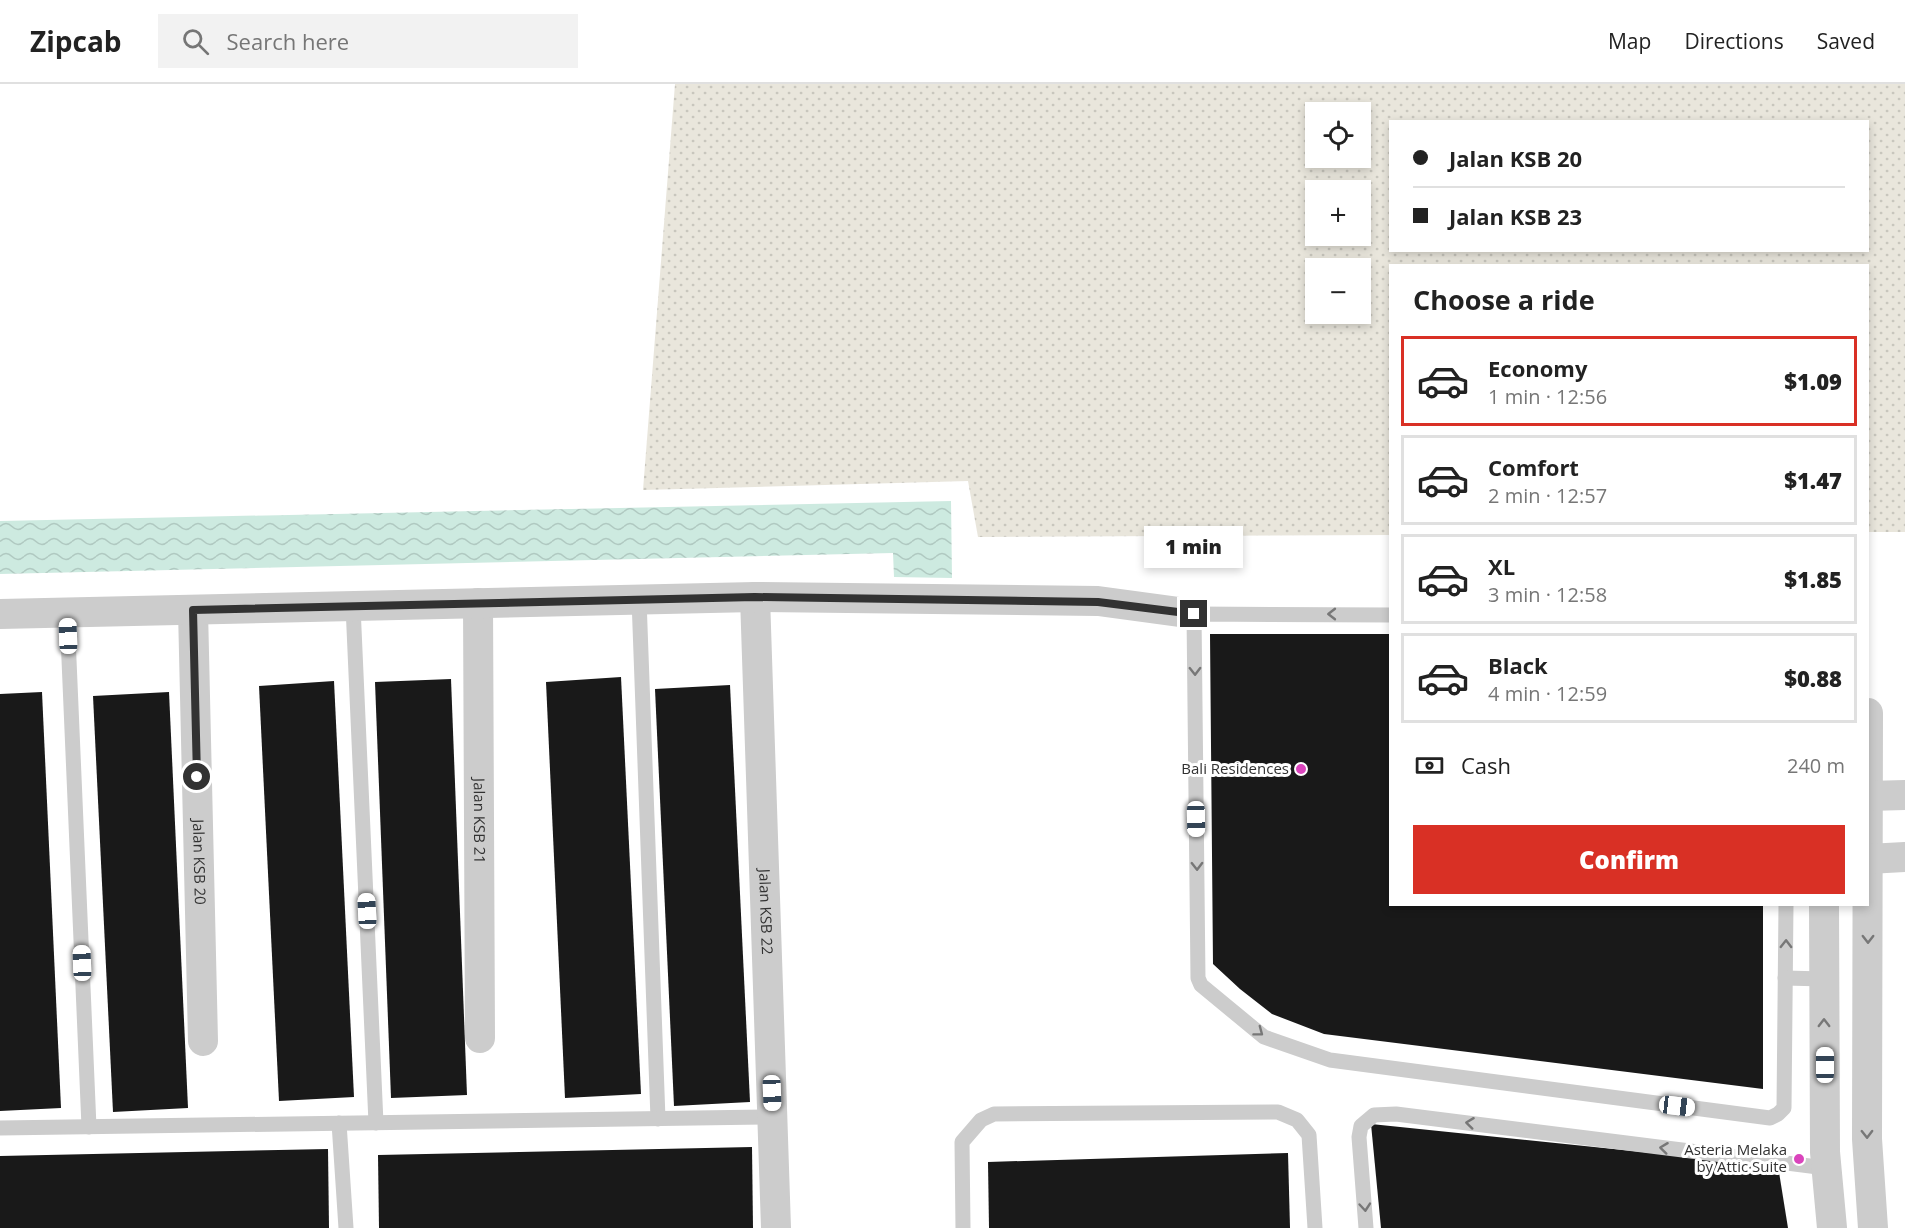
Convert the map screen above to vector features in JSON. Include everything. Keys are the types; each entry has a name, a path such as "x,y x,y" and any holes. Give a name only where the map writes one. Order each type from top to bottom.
{"street":[{"path":"0,615 755,597 1098,602 1194,614"},
{"name":"Jalan KSB 22","path":"755,597 776,1228"},
{"name":"Jalan KSB 21","path":"478,603 480,1038"},
{"name":"Jalan KSB 20","path":"193,610 203,1041"},
{"path":"1869,796 1905,795"},
{"path":"1869,859 1905,857"},
{"path":"1824,906 1826,1168 1832,1228"},
{"path":"1868,906 1867,1139 1873,1228"}],"lane":[{"path":"639,599 658,1119"},
{"path":"352,606 376,1123"},
{"path":"67,613 89,1127"},
{"path":"1389,615 1194,614 1198,978 1201,985 1264,1036 1330,1060 1770,1118 1784,1108 1786,906"},
{"path":"1785,978 1824,979"},
{"path":"963,1228 962,1142 981,1120 994,1114 1278,1112 1298,1120 1309,1135 1315,1228"},
{"path":"1366,1228 1359,1137 1361,1126 1374,1115 1396,1114 1826,1168"},
{"path":"0,1128 772,1117"},
{"path":"339,1123 346,1228"}],"shaded area":[{"path":"675,84 1905,84 1905,532 1869,532 1869,264 1389,264 1389,535 978,537 968,481 643,490"}],"water":[{"path":"951,501 952,578 894,577 893,553 0,574 0,521"}],"building":[{"name":"Bali Residences","path":"1210,634 1389,634 1389,906 1763,906 1763,1089 1324,1034 1272,1014 1213,964"},
{"path":"621,677 641,1094 565,1098 546,682"},
{"path":"451,679 467,1095 391,1098 375,682"},
{"path":"334,681 354,1097 279,1101 259,686"},
{"path":"730,685 750,1102 674,1106 655,689"},
{"path":"42,692 61,1108 0,1111 0,694"},
{"path":"169,692 188,1108 113,1112 93,696"},
{"path":"1371,1124 1778,1166 1788,1228 1381,1228"},
{"path":"752,1147 753,1228 379,1228 378,1155"},
{"path":"328,1149 329,1228 0,1228 0,1156"},
{"path":"1288,1153 1290,1228 989,1228 988,1162"}],"place":[{"name":"Bali Residences","path":"1301,769"},
{"name":"Asteria Melaka by Attic Suite","path":"1799,1159"}],"route":[{"path":"197,777 193,610 755,597 1098,602 1194,614"}]}
